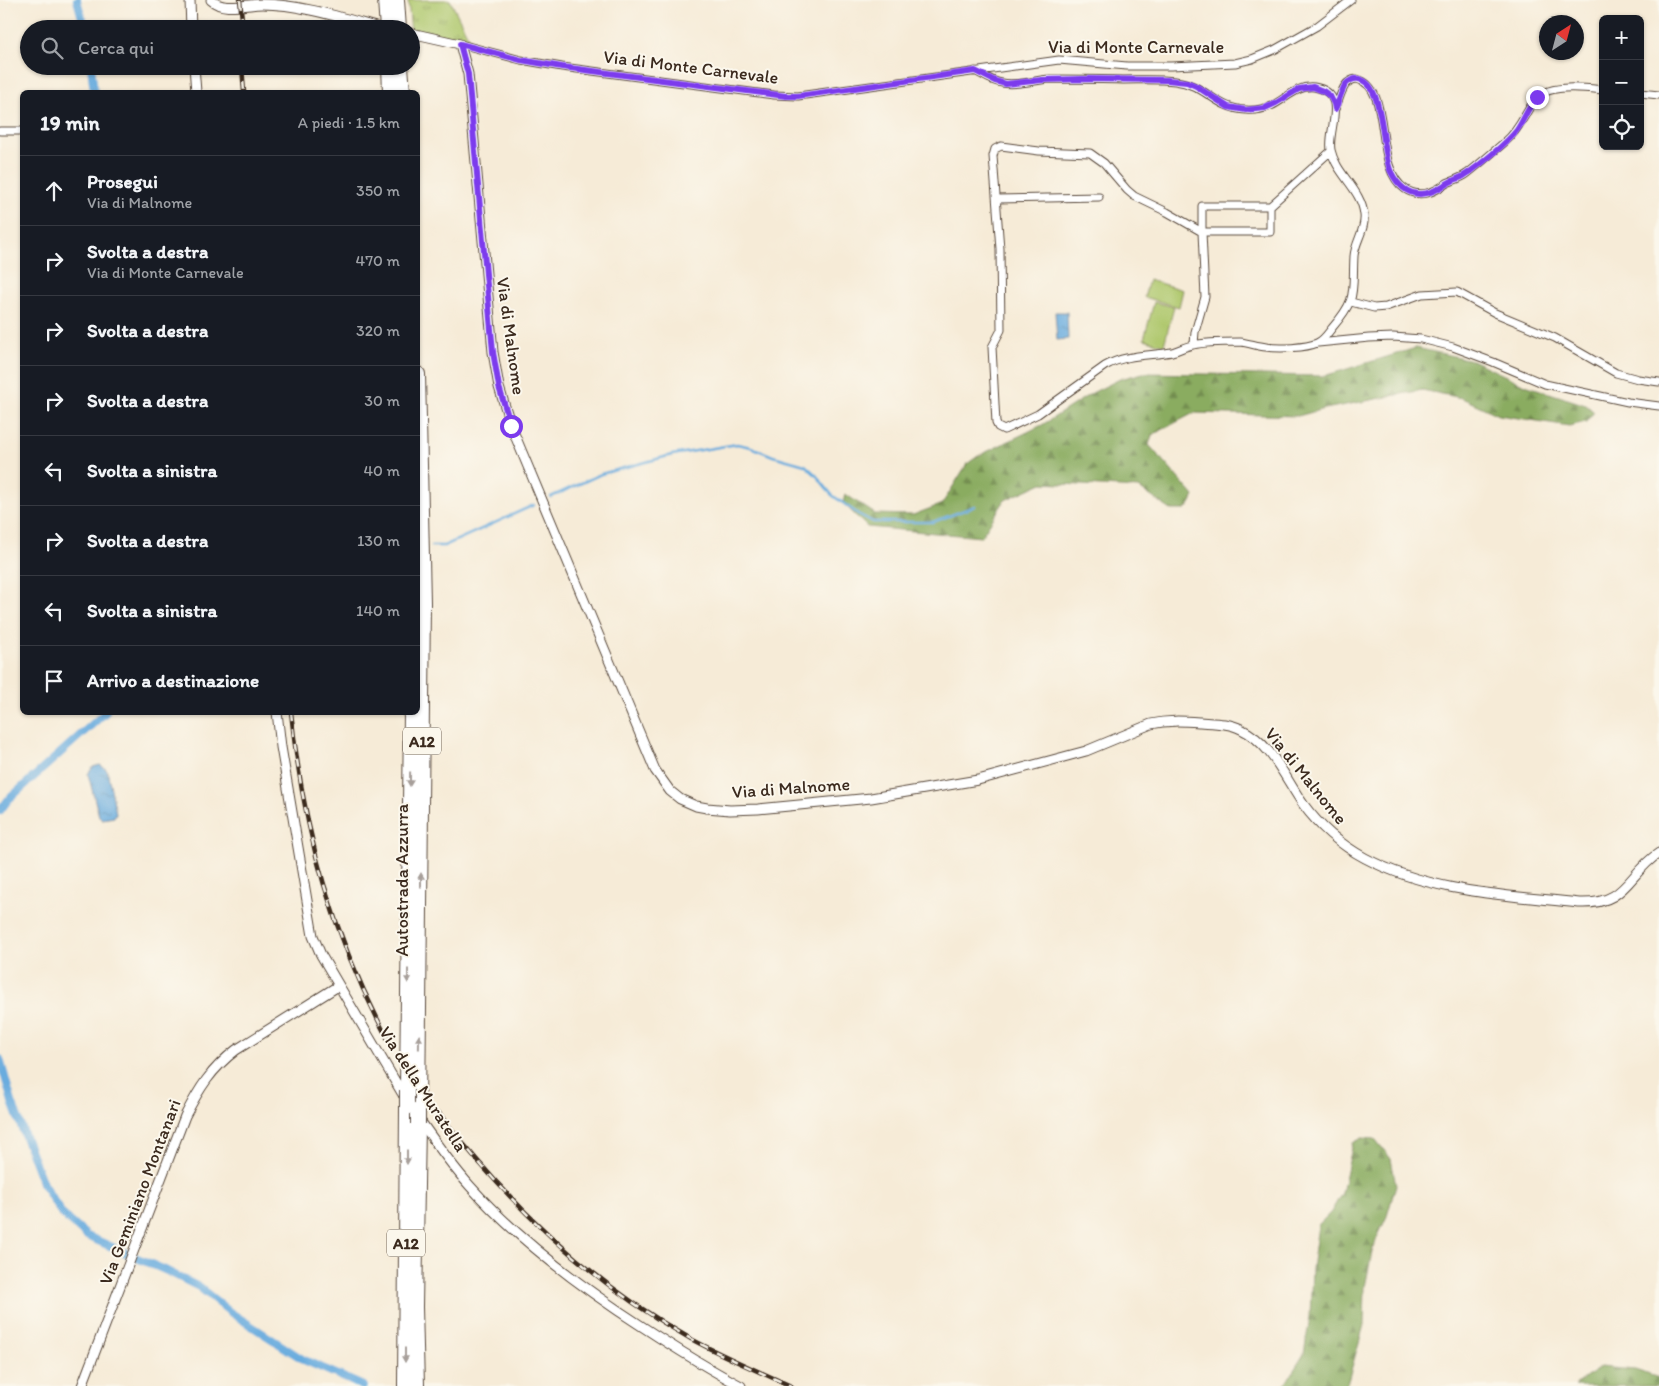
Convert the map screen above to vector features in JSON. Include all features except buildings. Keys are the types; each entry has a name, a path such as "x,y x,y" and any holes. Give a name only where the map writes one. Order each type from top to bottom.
{"highway":[{"path":"384,20 385,0"},
{"path":"397,0 398,20"},
{"path":"389,75 390,90"},
{"path":"401,75 402,90"},
{"name":"Autostrada Azzurra","path":"411,1383 413,1108 423,603 420,466"},
{"name":"Autostrada Azzurra","path":"411,715 407,1090 418,1124 415,1307 411,1383"}],"street":[{"path":"211,0 217,5 224,6 264,4 291,7 348,20"},
{"name":"Via di Monte Carnevale","path":"460,44 521,60 562,67 798,96 1065,60 1115,65 1235,64 1252,60 1274,50 1317,26 1351,0"},
{"path":"190,5 191,20"},
{"path":"420,35 460,44"},
{"name":"Via di Malnome","path":"460,44 468,74 493,352 502,397 511,426 656,770 666,786 680,799 702,808 745,810 892,795 990,778 1086,752 1151,724 1180,720 1229,725 1246,731 1267,750 1314,818 1341,842 1383,867 1427,882 1474,892 1592,903 1610,899 1620,892 1659,853"},
{"path":"975,71 1006,84 1062,79 1187,82 1228,107 1246,110 1265,108 1299,89 1313,87 1330,96 1335,109"},
{"path":"195,75 196,90"},
{"path":"1318,343 1338,321 1351,302 1354,290 1355,249 1364,223 1362,204 1340,170 1331,151 1335,109 1348,82 1357,79 1366,83 1373,93 1379,109 1386,157 1392,173 1402,187 1417,194 1424,194 1465,175 1516,131 1534,101 1540,95 1560,89 1599,90"},
{"path":"1644,93 1659,94"},
{"path":"0,131 20,131"},
{"path":"1270,206 1270,232 1202,232 1134,196 1102,161 1093,154 1087,152 998,147 994,151 994,156 1000,241 1001,330 992,347 996,423 998,427 1005,430 1034,417 1112,362 1138,356 1172,352 1194,344 1239,342 1275,348 1369,338 1421,339 1453,347 1544,384 1628,402 1659,406"},
{"path":"1194,344 1195,332 1205,297 1202,206 1270,206 1331,151"},
{"path":"998,199 1099,197"},
{"path":"1351,302 1374,308 1386,307 1422,294 1457,292 1499,315 1554,338 1616,373 1659,382"},
{"name":"Via della Muratella","path":"277,715 313,936 338,986 412,1110 450,1162 489,1207 520,1236 611,1306 673,1347 741,1386"},
{"name":"Via Geminiano Montanari","path":"82,1386 185,1116 203,1082 224,1059 236,1050 338,986"}],"green space":[{"path":"408,0 450,0 473,46 420,34 420,20 410,20"},
{"path":"1149,280 1183,290 1179,307 1144,297"},
{"path":"1154,302 1174,307 1164,345 1144,339"},
{"path":"1416,348 1472,360 1525,385 1586,405 1594,412 1586,422 1569,426 1499,415 1462,398 1422,390 1298,416 1194,413 1152,435 1149,445 1194,496 1185,510 1171,510 1139,488 1042,483 1005,500 981,537 867,527 843,503 845,494 875,514 913,515 942,504 967,464 978,456 1042,425 1092,393 1120,379 1143,373 1324,376"},
{"path":"1362,1138 1375,1139 1391,1159 1396,1185 1387,1216 1373,1247 1365,1287 1364,1325 1348,1381 1345,1386 1284,1386 1304,1354 1310,1316 1312,1269 1318,1225 1331,1212 1342,1193 1353,1143"},
{"path":"1600,1367 1635,1370 1659,1378 1659,1386 1575,1386"}],"water":[{"path":"1055,312 1067,312 1068,339 1057,340"},
{"path":"100,765 107,770 116,813 114,817 102,819 99,816 88,774 93,767"}],"waterway":[{"path":"77,0 83,20"},
{"path":"92,75 94,90"},
{"path":"551,497 601,474 672,455 737,444 805,465 832,495 858,514 873,522 933,522 975,506"},
{"path":"432,546 444,546 534,505"},
{"path":"0,811 8,800 103,715"},
{"path":"0,1059 12,1102 43,1184 62,1214 87,1236 199,1287 230,1312 304,1360 363,1386"}],"railway":[{"path":"240,0 242,20"},
{"path":"243,75 244,90"},
{"path":"291,715 304,801 324,884 352,964 391,1045"},
{"path":"439,1113 466,1147 523,1210 585,1267 654,1317 691,1339 791,1386"}],"route":[{"path":"511,426 499,387 493,352 468,74 460,44 521,60 562,67 791,96 975,71 1006,84 1042,80 1082,79 1187,82 1228,107 1246,110 1265,108 1299,89 1313,87 1330,96 1335,109 1346,84 1352,79 1360,79 1369,86 1378,103 1386,157 1392,173 1402,187 1417,194 1433,191 1468,173 1514,133 1537,97"}]}
